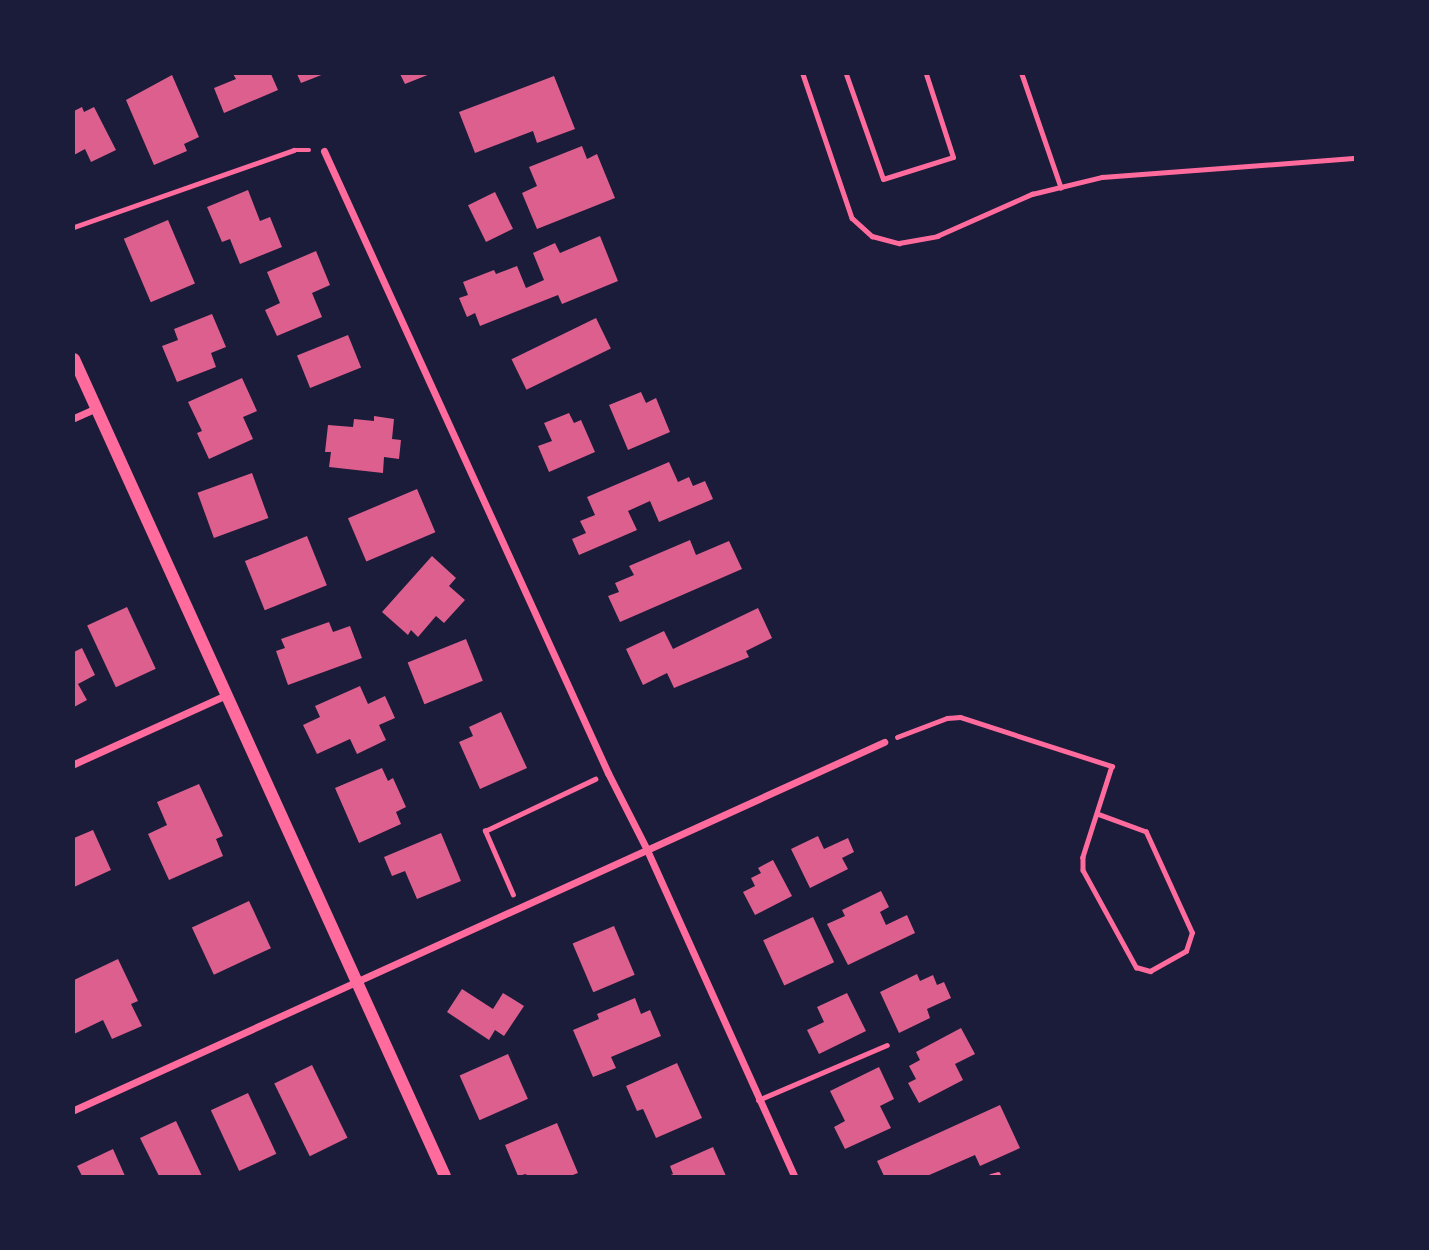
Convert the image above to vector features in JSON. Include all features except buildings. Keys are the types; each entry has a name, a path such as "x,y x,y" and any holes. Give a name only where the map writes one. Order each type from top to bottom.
{"street":[{"path":"324,151 608,773 647,850 794,1177"},
{"path":"74,359 445,1177"},
{"path":"74,418 96,408"},
{"path":"74,764 226,695"},
{"path":"74,1110 884,742"}],"lane":[{"path":"846,74 883,179 953,157 926,74"},
{"path":"758,1100 887,1045"}],"path":[{"path":"803,74 852,218 872,236 899,243 937,236 1032,194 1102,177 1356,158"},
{"path":"1022,74 1061,187"},
{"path":"74,227 294,150 324,151"},
{"path":"884,742 947,718 960,717 1112,766 1083,857 1083,870 1136,967 1150,971 1186,951 1192,933 1146,832 1097,814"},
{"path":"519,908 485,831 608,773"}]}
